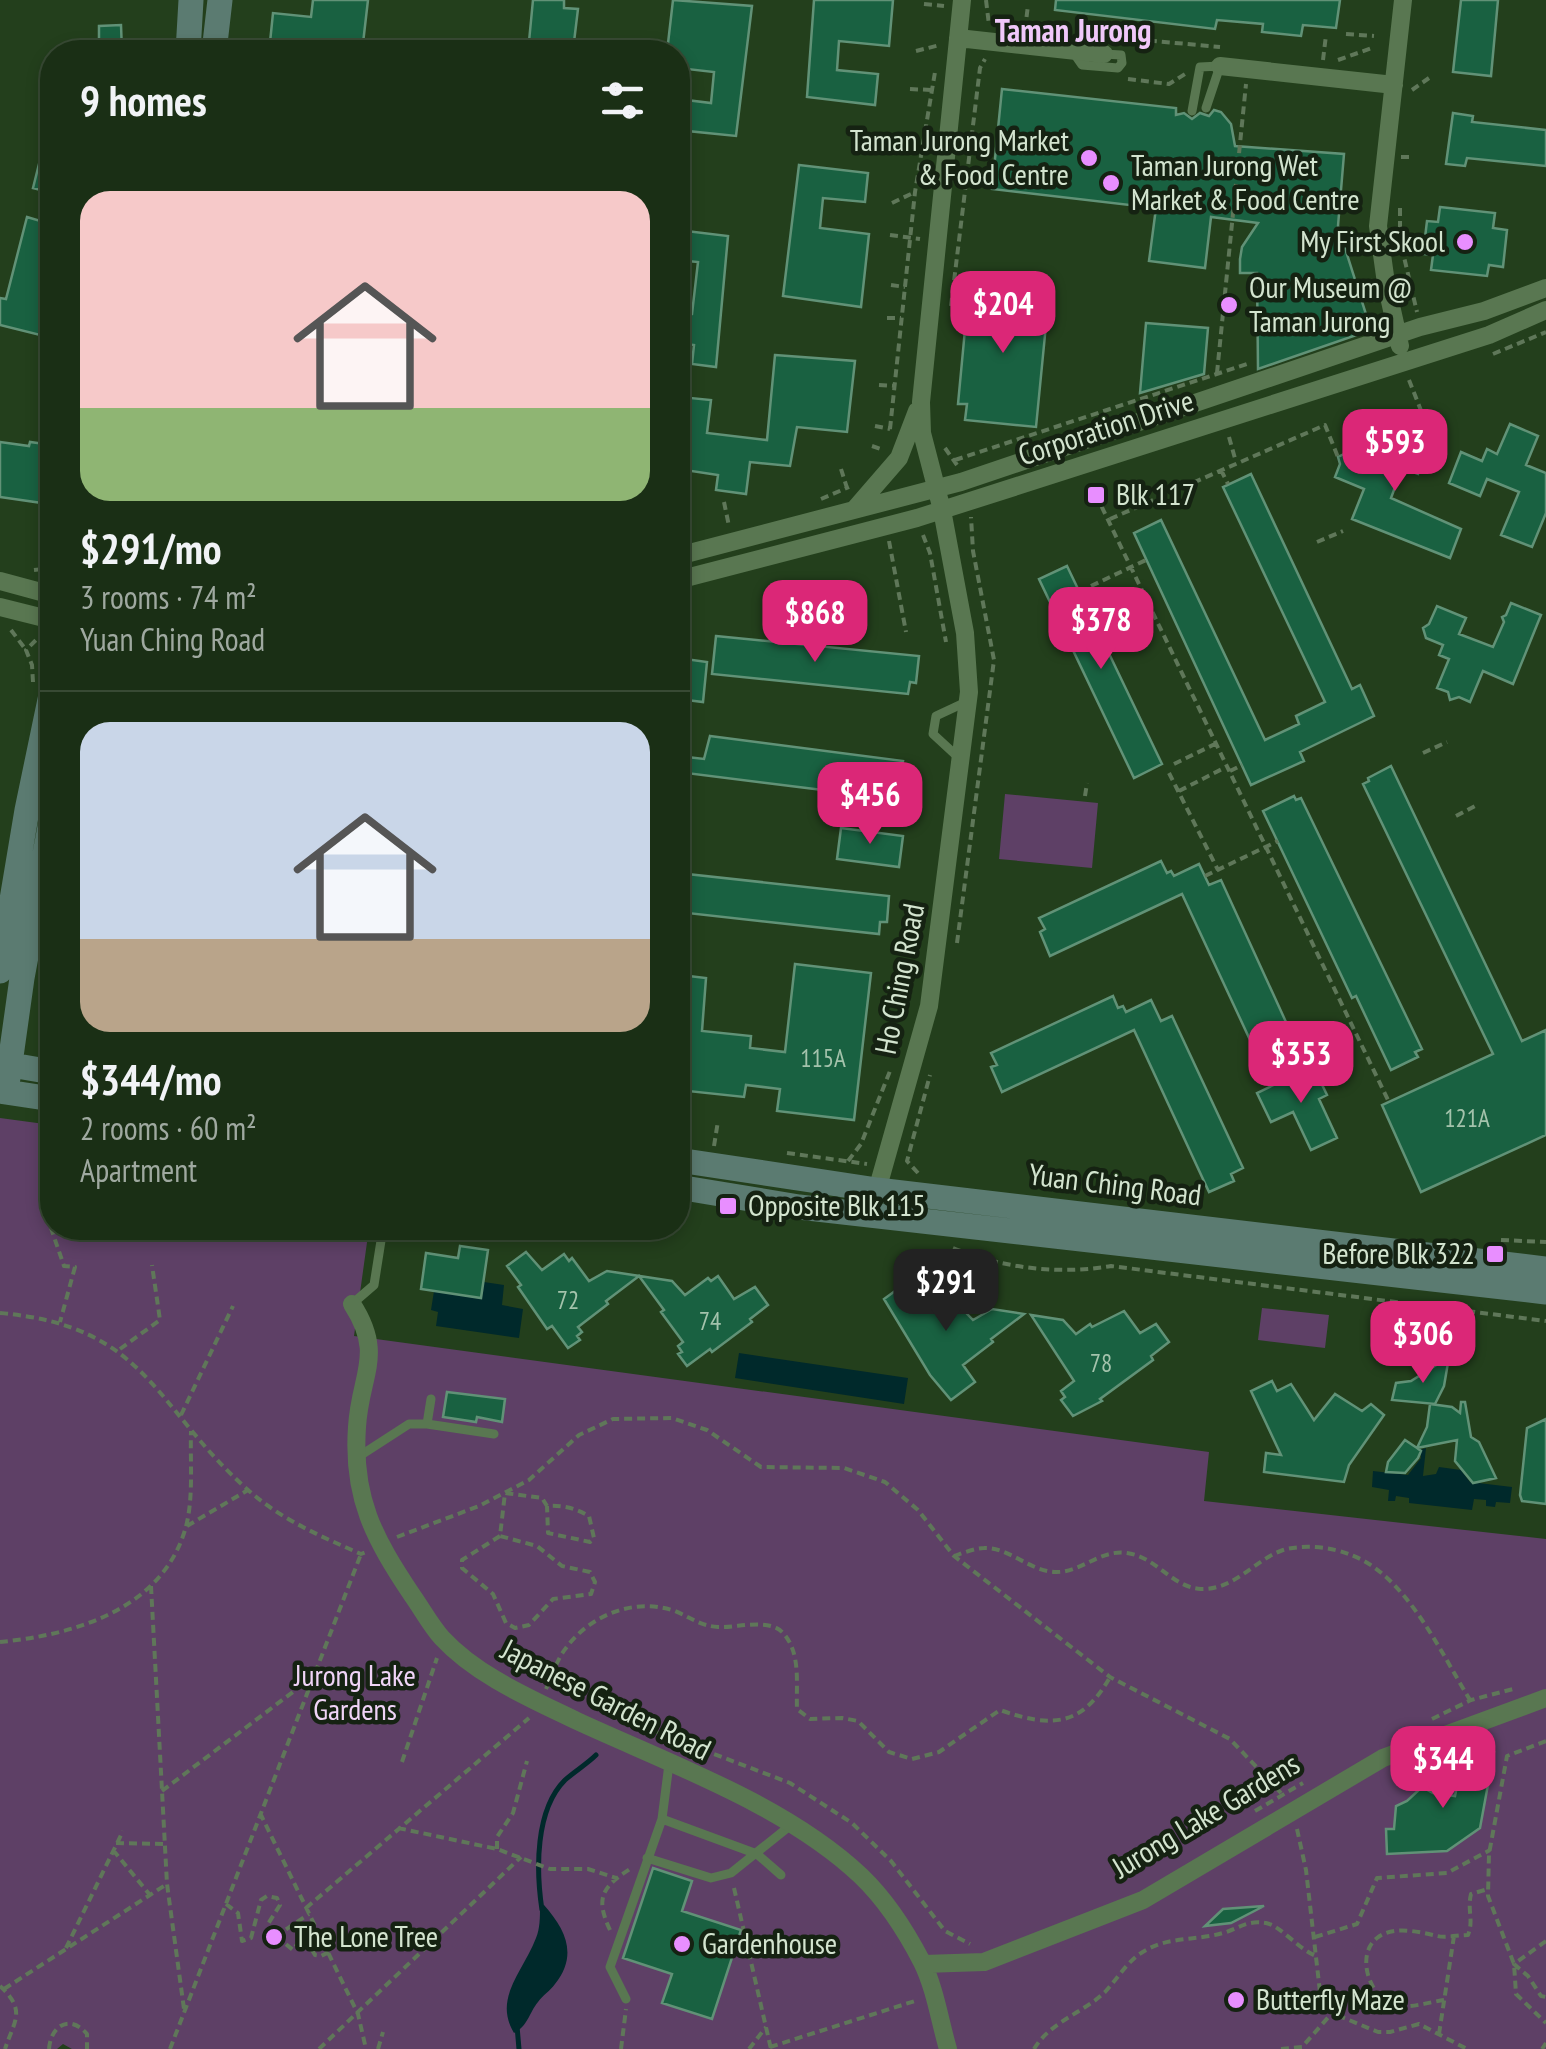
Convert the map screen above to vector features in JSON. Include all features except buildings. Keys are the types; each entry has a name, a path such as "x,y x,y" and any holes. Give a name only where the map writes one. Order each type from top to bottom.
{"street":[{"path":"1404,0 1401,90 1378,226 1386,284 1405,367"},
{"path":"854,510 898,458 921,402 958,38 949,4"},
{"path":"216,40 221,5"},
{"path":"188,8 188,40"},
{"path":"958,38 1071,50 1105,46"},
{"path":"1220,66 1401,90"},
{"name":"Corporation Drive","path":"690,553 936,489 1546,288"},
{"name":"Corporation Drive","path":"690,577 942,510 1222,419 1405,367 1546,310"},
{"name":"Ho Ching Road","path":"870,1216 929,1006 968,701 965,633 942,510 922,433 921,402"},
{"path":"0,581 40,592"},
{"path":"4,615 40,619"},
{"path":"0,971 40,748"},
{"path":"40,878 4,1064 3,1091 40,1097"},
{"path":"4,1064 40,1070"},
{"name":"Yuan Ching Road","path":"690,1162 1151,1235 1546,1292"},
{"name":"Yuan Ching Road","path":"690,1190 870,1216 1151,1235 1546,1269"},
{"name":"Japanese Garden Road","path":"352,1304 367,1327 370,1357 356,1426 358,1481 386,1543 443,1639 485,1672 544,1697 791,1825 863,1877 924,1964 948,2049"},
{"path":"924,1964 984,1962 1083,1926 1143,1900 1383,1758 1546,1698"}],"lane":[{"path":"1192,111 1197,75 1206,64 1220,66 1206,108"},
{"path":"960,758 934,734 936,716 968,701"},
{"name":"Japanese Garden Road","path":"352,1304 374,1285 381,1240"},
{"path":"427,1424 431,1399"},
{"path":"358,1457 408,1424 494,1434"},
{"path":"626,1999 610,1967 662,1819 669,1764"},
{"path":"662,1819 758,1854 781,1875"},
{"path":"647,1858 711,1878 731,1873 791,1825"}],"path":[{"path":"950,312 980,68 991,44 986,0"},
{"path":"924,4 949,4"},
{"path":"1013,27 1026,25 1028,5"},
{"path":"990,16 991,44"},
{"path":"1120,38 1122,24"},
{"path":"1148,26 1154,30 1147,38 1152,41"},
{"path":"1346,34 1374,36"},
{"path":"1324,50 1326,35"},
{"path":"1105,46 1120,38 1230,48"},
{"path":"916,51 940,45 940,52"},
{"path":"1323,59 1338,60 1372,48"},
{"path":"1217,374 1248,69"},
{"path":"872,446 883,454 890,429 915,192 936,71"},
{"path":"1119,78 1169,84 1185,74 1197,75"},
{"path":"1401,90 1429,78"},
{"path":"910,90 932,90"},
{"path":"1401,156 1413,157"},
{"path":"892,204 915,192"},
{"path":"890,235 936,240"},
{"path":"1400,240 1418,314"},
{"path":"891,285 905,287"},
{"path":"886,318 901,318"},
{"path":"1405,367 1422,413"},
{"path":"880,386 894,386"},
{"path":"1222,419 1237,464"},
{"path":"1108,520 1325,425 1338,458"},
{"path":"875,426 890,429"},
{"path":"942,440 956,460"},
{"path":"841,469 848,488"},
{"path":"1221,470 1228,484"},
{"path":"814,501 858,481"},
{"path":"1096,495 1389,1102"},
{"path":"724,502 732,542"},
{"path":"955,958 994,660 973,551 971,519"},
{"path":"922,530 930,553 947,651"},
{"path":"1317,542 1342,531"},
{"path":"889,541 906,632"},
{"path":"1091,586 1146,560"},
{"path":"4,615 26,650"},
{"path":"1423,753 1447,742"},
{"path":"1174,764 1216,743"},
{"path":"1178,792 1242,765"},
{"path":"1169,773 1218,870"},
{"path":"1086,796 1087,784"},
{"path":"1456,816 1479,804"},
{"path":"1205,876 1278,842"},
{"path":"848,1161 878,1108 894,1058"},
{"path":"925,1182 907,1161 932,1068"},
{"path":"56,1240 64,1266 75,1267 60,1322"},
{"path":"1493,1240 1546,1242"},
{"path":"119,1350 160,1320 152,1266"},
{"path":"181,1416 233,1306"},
{"path":"1431,1307 1546,1320"},
{"path":"0,1313 60,1322 119,1350 154,1382 190,1430 248,1490 292,1524 362,1554"},
{"path":"170,2049 362,1554 479,1506 529,1480 579,1435 613,1419 672,1418 707,1430 760,1467 844,1468 885,1482 918,1510 954,1556 1110,1676 1230,1739 1293,1812 1306,1870 1320,1992 1332,2013 1378,2032 1418,2024 1467,2049"},
{"path":"0,1642 40,1638 87,1626 125,1606 150,1586 178,1548 186,1526 190,1430"},
{"path":"186,1526 248,1490"},
{"path":"504,1493 542,1498 547,1506 548,1533 580,1542 594,1538 589,1516 562,1505 547,1506"},
{"path":"500,1536 504,1493"},
{"path":"500,1536 537,1546 562,1566 590,1572 596,1588 591,1594 553,1598 529,1625 515,1628 506,1623 493,1594 462,1568 462,1560 500,1536"},
{"path":"954,1556 983,1548 1001,1552 1035,1570 1060,1573 1106,1553 1129,1553 1152,1562 1176,1582 1200,1589 1222,1586 1283,1550 1320,1547 1350,1554 1373,1566 1401,1591 1486,1719"},
{"path":"150,1586 168,1884 184,2012"},
{"path":"276,1936 538,1710 563,1650 583,1628 606,1614 651,1606 674,1611 702,1625 768,1625 781,1630 792,1646 796,1662 797,1708 810,1719 858,1721 889,1752 912,1759 939,1752 1000,1710 1042,1721 1074,1718 1097,1700 1110,1676"},
{"path":"402,1762 443,1639"},
{"path":"162,1791 313,1677"},
{"path":"532,1682 544,1697"},
{"path":"1419,1726 1471,1700 1528,1686"},
{"path":"616,1717 790,1783 852,1824 891,1861 944,1931 968,1944 979,1945"},
{"path":"1546,1741 1507,1756 1490,1850 1488,1889 1514,1964 1516,1994 1546,2023"},
{"path":"496,1849 497,1837 513,1813 527,1761"},
{"name":"Jurong Lake Gardens","path":"1251,1814 1316,1776"},
{"path":"260,1814 358,2014 366,2049"},
{"path":"398,1828 496,1849 550,1869 588,1869 616,1878"},
{"path":"66,1949 122,1831"},
{"path":"116,1844 165,1844"},
{"path":"113,1850 150,1895"},
{"path":"1314,1937 1358,1924 1377,1878 1447,1873 1490,1850"},
{"path":"320,2049 521,1857"},
{"path":"617,1946 602,1913 601,1901 616,1878 647,1858"},
{"path":"731,1873 771,2048 932,1995"},
{"path":"5,2049 18,2016 2,1987 168,1884"},
{"path":"1444,2000 1398,2006 1380,1999 1371,1985 1366,1961 1379,1936 1424,1930 1439,1937 1468,1935 1473,1923 1468,1907 1472,1894 1488,1889"},
{"path":"226,1904 238,1912 239,1937 246,1942 257,1922 261,1900 267,1896 277,1898 278,1912 268,1924 271,1936 290,1949 294,1950 301,1939 306,1940 315,1955 329,1952"},
{"path":"1034,2049 1058,2024 1104,1992 1134,1958 1157,1944 1228,1932 1247,1921 1272,1924 1301,1950 1316,1956"},
{"path":"1439,2034 1454,1936"},
{"path":"1514,1964 1546,1941"},
{"path":"1514,1964 1546,1997"},
{"path":"621,2049 626,1999"},
{"path":"1281,2049 1303,2048 1332,2013"},
{"path":"49,2049 50,2035 58,2025 69,2022 87,2034 87,2049"},
{"path":"749,2049 766,2027"},
{"path":"378,2049 383,2032"},
{"path":"1542,2049 1546,2043"}],"green space":[{"path":"1005,794 1098,803 1092,868 999,859"},
{"name":"Jurong Lake Gardens","path":"0,1118 40,1123 40,1240 367,1240 354,1336 1209,1452 1204,1501 1546,1539 1546,2049 72,2049 63,2044 57,2049 0,2049"},
{"path":"1262,1308 1329,1315 1325,1348 1258,1340"}],"water":[{"path":"484,1282 504,1285 502,1305 523,1309 519,1338 436,1326 438,1312 431,1310 434,1291 481,1299"},
{"path":"739,1353 908,1378 904,1404 735,1378"},
{"path":"1426,1448 1423,1476 1436,1474 1439,1467 1461,1470 1470,1482 1512,1487 1510,1503 1486,1506 1486,1500 1474,1499 1472,1510 1409,1503 1409,1498 1396,1496 1395,1501 1388,1501 1389,1490 1372,1487 1373,1471 1408,1475 1421,1458 1420,1450"},
{"path":"544,1905 563,1933 566,1963 555,1984 514,2033 508,2020 508,1997 536,1938 540,1907"}],"waterway":[{"path":"542,1910 540,1841 548,1807 565,1780 596,1755"},
{"path":"517,2026 519,2049"}],"place":[{"name":"Taman Jurong Market & Food Centre","path":"1089,158"},
{"name":"Taman Jurong Wet Market & Food Centre","path":"1111,183"},
{"name":"My First Skool","path":"1465,242"},
{"name":"Our Museum @ Taman Jurong","path":"1229,305"},
{"name":"Blk 117","path":"1096,495"},
{"name":"Opposite Blk 115","path":"728,1206"},
{"name":"Before Blk 322","path":"1495,1254"},
{"name":"The Lone Tree","path":"274,1937"},
{"name":"Gardenhouse","path":"682,1944"},
{"name":"Butterfly Maze","path":"1236,2000"}],"district":[{"name":"Taman Jurong","path":"1073,31"}]}
